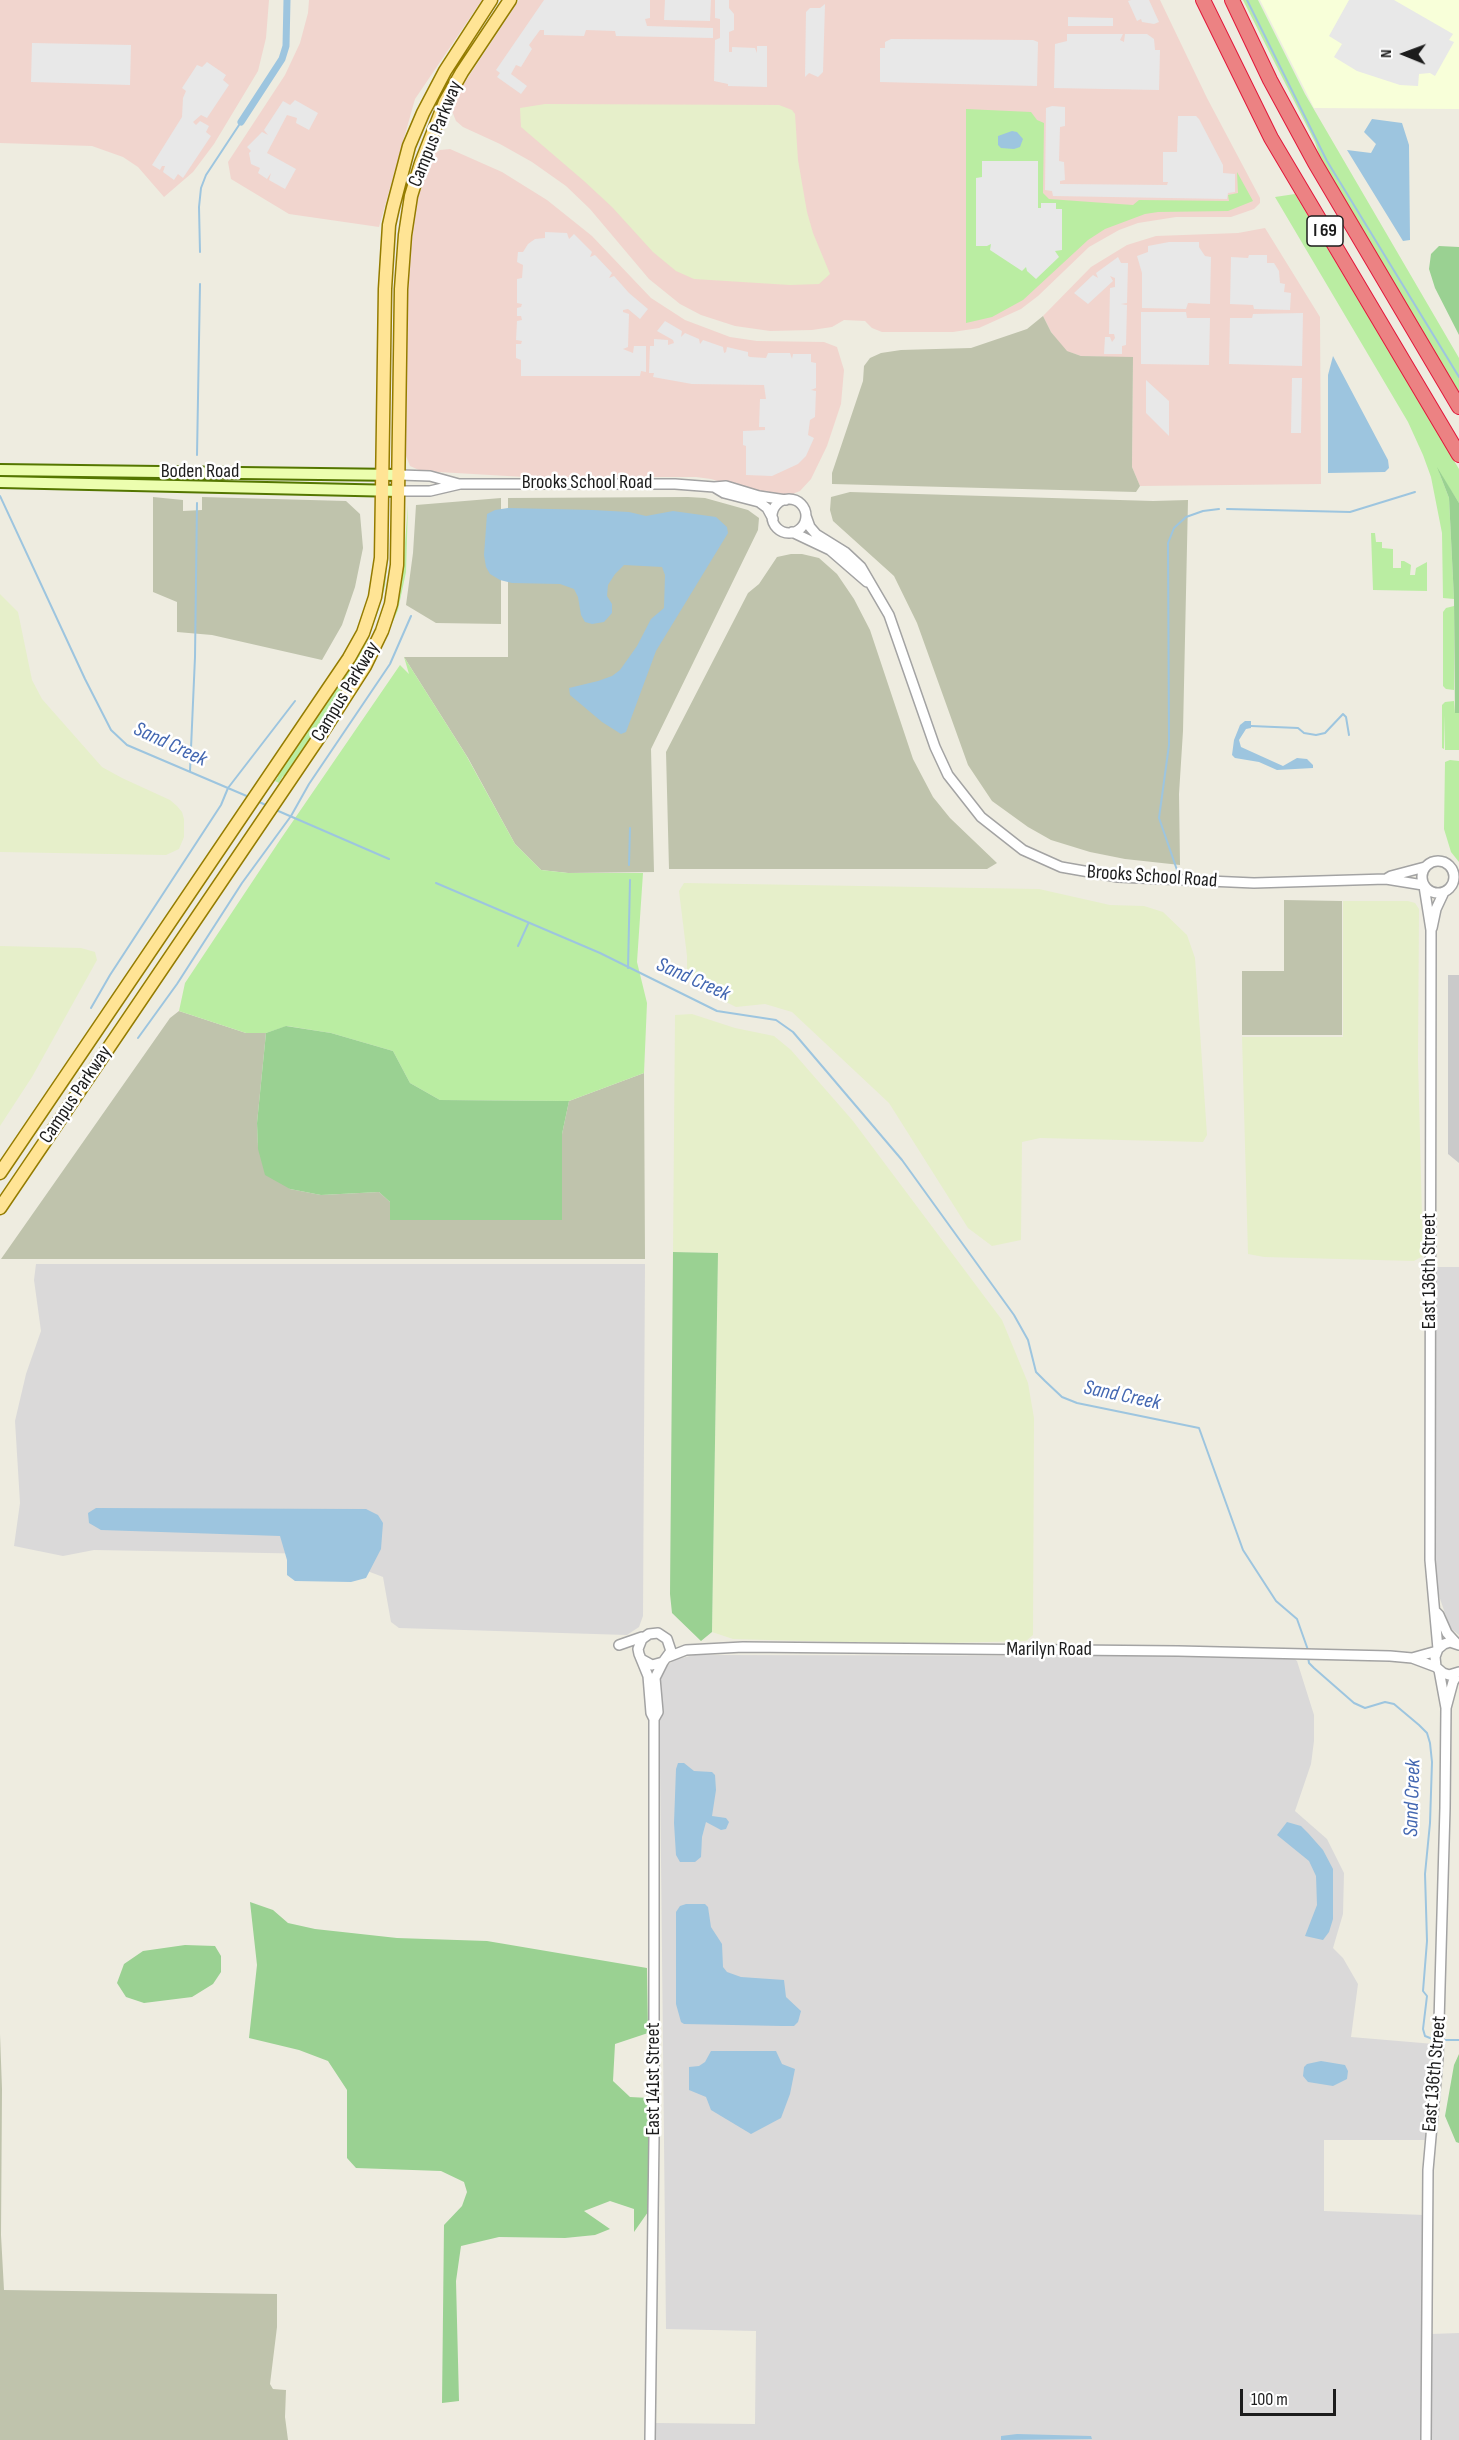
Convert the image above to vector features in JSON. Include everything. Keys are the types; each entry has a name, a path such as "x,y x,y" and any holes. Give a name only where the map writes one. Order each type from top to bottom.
{"highway":[{"name":"I 69","path":"1203,0 1277,148 1459,455"},
{"name":"I 69","path":"1233,0 1249,37 1293,123 1350,226 1459,407"}],"main road":[{"name":"Campus Parkway","path":"0,1173 349,658 363,633 375,597 380,571 386,256 389,225 409,146 433,92 491,0"},
{"name":"Campus Parkway","path":"0,1208 290,781 352,687 382,631 396,578 400,475 401,289 411,196 424,153 450,91 510,0"},
{"name":"Boden Road","path":"0,470 400,475"},
{"name":"Boden Road","path":"0,482 399,491"}],"street":[{"name":"Brooks School Road","path":"400,475 430,476 460,484"},
{"name":"Brooks School Road","path":"399,491 430,491 460,484 681,484 730,486 759,496 786,500"},
{"name":"Brooks School Road","path":"714,487 724,493 759,502 773,519"},
{"path":"786,500 799,503 804,508 806,516 802,527 792,532 780,530 773,519 776,507 786,500"},
{"name":"Brooks School Road","path":"806,516 810,527 816,534 845,552 857,563 889,615 935,747 948,775 981,817 1023,850 1061,867 1118,878 1260,883 1386,879 1424,886"},
{"name":"Brooks School Road","path":"792,532 830,550 868,582"},
{"path":"1445,891 1454,879 1455,871 1446,863 1437,861 1425,867 1421,877 1424,886 1433,893 1445,891 1459,886"},
{"name":"Brooks School Road","path":"1386,879 1425,867"},
{"name":"East 136th Street","path":"1424,886 1431,930 1430,1560 1436,1612 1434,1617 1439,1642 1435,1658 1446,1708 1439,2048 1428,2170 1426,2440"},
{"name":"East 136th Street","path":"1431,930 1436,909 1445,891"},
{"name":"East 136th Street","path":"1436,1612 1440,1615 1447,1633 1458,1644"},
{"path":"657,1633 665,1636 669,1642 671,1651 666,1660 651,1665 619,1645 657,1633"},
{"path":"641,1658 638,1646 644,1636"},
{"name":"Marilyn Road","path":"669,1642 686,1650"},
{"name":"Marilyn Road","path":"666,1660 686,1650 743,1647 1304,1653 1412,1658 1437,1650 1444,1644 1458,1644"},
{"name":"East 141st Street","path":"641,1658 648,1676 651,1713 654,1719 654,2137 650,2440"},
{"name":"Marilyn Road","path":"1412,1658 1446,1674 1459,1672"},
{"name":"East 141st Street","path":"654,1719 658,1712 655,1683 657,1672 666,1660"},
{"name":"East 136th Street","path":"1446,1708 1453,1682 1459,1672"}],"shaded area":[{"path":"0,0 269,0 266,38 258,71 214,144 193,172 164,197 138,167 123,157 92,146 0,143"},
{"path":"309,0 482,0 415,99 379,227 289,214 231,179 228,162 285,75 300,43"},
{"path":"519,0 1160,0 1207,98 1260,198 1260,203 1254,209 1231,217 1176,217 1138,223 1119,230 1089,247 1038,296 1021,309 979,328 953,332 882,332 872,328 865,321 844,320 832,327 812,330 770,331 735,326 701,315 680,304 649,279 590,209 566,186 532,162 463,127 456,121 452,111 453,100"},
{"path":"544,0 650,0 650,18 645,19 647,26 713,28 713,38 616,36 615,31 586,30 584,36 544,35 544,30 540,30 529,45 532,49 521,67 516,65 511,74 527,86 521,94 497,77 500,73 496,70"},
{"path":"665,0 711,0 710,21 664,20"},
{"path":"715,0 729,0 729,8 734,14 734,30 729,32 729,52 732,52 732,47 755,48 757,53 757,46 767,46 767,87 728,86 728,84 714,81 715,40 720,38 720,19 715,18"},
{"path":"1149,0 1159,22 1154,24 1142,22 1141,19 1137,21 1128,1"},
{"path":"1260,0 1459,0 1459,109 1314,108"},
{"path":"1349,0 1394,0 1453,34 1449,40 1454,42 1435,76 1430,73 1419,74 1418,86 1400,85 1357,71 1334,57 1342,44 1329,36"},
{"path":"825,4 823,72 818,77 809,73 805,77 806,12 810,8 820,8"},
{"path":"1068,17 1113,18 1113,26 1068,26"},
{"path":"1067,34 1123,34 1120,40 1124,42 1125,34 1147,34 1154,39 1155,50 1160,50 1159,90 1054,88 1055,44 1067,41"},
{"path":"891,39 1033,40 1038,42 1037,86 880,82 880,48 885,48 885,42"},
{"path":"32,43 131,45 130,85 31,82"},
{"path":"207,62 226,75 223,80 229,85 207,118 201,115 193,122 196,125 200,121 209,126 206,132 211,136 183,178 178,174 174,180 163,172 165,166 162,166 160,170 152,165 182,117 183,98 186,91 182,88 197,65 202,67"},
{"path":"295,100 318,113 309,130 296,123 297,118 287,115 267,153 296,169 285,189 269,180 271,173 267,179 258,173 260,168 251,164 249,153 251,151 247,147 262,132 268,135 264,130 283,101 290,105"},
{"path":"545,104 779,105 792,110 795,114 798,160 807,212 830,274 819,284 790,285 694,279 676,271 653,252 612,207 521,127 520,108"},
{"path":"1065,107 1065,126 1060,127 1059,161 1064,162 1065,180 1060,181 1060,184 1167,185 1168,182 1163,182 1163,152 1177,152 1178,116 1196,116 1223,165 1223,173 1235,174 1235,192 1228,193 1227,199 1053,196 1052,191 1045,190 1046,108"},
{"path":"450,149 502,172 547,200 592,236 651,298 685,320 730,337 757,341 824,342 837,347 844,370 841,404 827,446 811,479 800,491 787,496 772,497 711,479 696,477 525,477 421,471 410,466 406,456 405,429 409,251 416,204 428,162 432,155 440,150"},
{"path":"982,161 1038,161 1038,208 1041,208 1041,203 1056,203 1056,209 1062,209 1062,250 1055,251 1059,257 1036,279 1026,267 1022,271 990,250 991,244 976,246 976,178 982,177"},
{"path":"1265,228 1320,317 1321,484 1140,486 1132,467 1133,358 1081,356 1066,351 1051,332 1043,316 1091,267 1127,245 1156,236 1238,233"},
{"path":"545,232 567,233 569,239 574,234 592,252 590,257 595,255 612,273 609,278 614,276 648,309 640,319 628,309 623,310 629,314 628,347 623,349 633,353 634,346 646,346 646,372 641,371 640,376 521,376 521,360 516,358 516,344 521,344 522,341 516,340 517,321 522,320 521,316 517,316 517,308 522,304 517,303 517,279 522,278 523,265 517,262 518,252 523,252 535,239 545,238"},
{"path":"1169,242 1199,242 1199,247 1205,256 1211,257 1210,304 1188,303 1186,309 1142,308 1142,273 1137,256 1148,252 1148,246"},
{"path":"1249,255 1267,255 1267,263 1274,263 1279,271 1280,283 1285,284 1284,292 1291,293 1290,310 1254,309 1253,305 1230,304 1231,257 1248,258"},
{"path":"1118,257 1121,263 1128,263 1127,303 1121,304 1127,305 1126,345 1122,346 1122,354 1104,354 1105,337 1110,337 1112,342 1115,338 1114,334 1109,334 1110,288 1115,287 1115,278 1110,276 1113,281 1088,304 1074,293 1093,275 1098,278 1096,273"},
{"path":"1141,312 1186,312 1187,318 1210,318 1209,365 1141,364"},
{"path":"1303,313 1302,366 1229,364 1230,318 1252,318 1253,314"},
{"path":"1043,316 1051,332 1067,351 1081,356 1133,357 1132,467 1140,486 1136,492 832,484 832,473 863,381 864,366 870,358 881,353 901,350 971,348 1027,329"},
{"path":"665,321 682,331 681,337 685,333 699,339 700,344 703,340 723,347 724,353 727,347 748,352 750,357 766,358 768,353 790,353 792,359 793,354 811,354 811,362 816,363 816,388 811,390 816,391 815,417 810,420 808,435 814,438 806,456 798,464 772,476 746,475 746,446 743,445 743,431 765,430 765,427 759,427 760,399 766,399 764,385 692,384 653,377 654,373 649,373 650,346 654,346 654,339 668,340 668,345 674,343 673,340 657,331"},
{"path":"1292,378 1302,378 1301,433 1291,433"},
{"path":"1146,380 1169,401 1169,436 1146,413"},
{"path":"850,492 1153,501 1188,500 1183,731 1179,794 1180,865 1125,859 1090,852 1051,840 1028,827 992,801 968,765 917,623 894,576 833,521 830,510 831,497"},
{"path":"153,497 183,500 183,511 202,510 202,497 346,501 360,514 363,548 355,587 342,625 322,660 212,635 177,632 177,602 153,592"},
{"path":"501,498 501,624 436,623 406,605 416,505"},
{"path":"508,498 705,498 748,510 759,518 758,530 651,749 654,872 568,873 541,870 515,844 468,758 404,657 508,657"},
{"path":"791,554 819,558 837,574 854,599 870,630 913,759 933,797 950,818 997,863 987,869 669,869 666,752 748,593 759,584 777,557"},
{"path":"0,594 18,612 32,680 42,699 102,767 170,800 177,806 184,819 184,837 179,849 166,855 0,852"},
{"path":"684,883 1039,889 1110,905 1144,906 1163,912 1187,935 1195,958 1207,1135 1203,1142 1040,1138 1022,1142 1021,1240 992,1246 968,1228 889,1103 792,1012 765,1004 736,1007 702,990 687,971 679,891"},
{"path":"1284,900 1342,901 1342,1035 1242,1035 1242,971 1284,971"},
{"path":"1343,901 1408,901 1415,903 1419,909 1418,1060 1423,1256 1414,1261 1264,1257 1248,1254 1242,1037 1343,1037"},
{"path":"0,946 81,948 95,952 97,960 32,1077 0,1126"},
{"path":"1448,975 1459,975 1459,1163 1448,1154"},
{"path":"179,1011 246,1033 266,1033 257,1123 258,1147 290,1189 321,1195 379,1192 390,1202 390,1220 562,1220 562,1134 569,1101 644,1073 645,1259 1,1259 170,1018"},
{"path":"692,1014 735,1028 774,1036 791,1050 853,1121 1002,1320 1028,1383 1034,1418 1033,1635 1026,1641 911,1644 733,1639 712,1632 718,1253 673,1252 675,1015"},
{"path":"36,1264 645,1264 643,1616 639,1627 627,1635 399,1628 391,1622 383,1577 323,1554 94,1550 63,1556 14,1546 20,1503 15,1421 26,1374 41,1331 34,1280"},
{"path":"1435,1267 1459,1267 1459,1635 1450,1628 1436,1587"},
{"path":"694,1655 1291,1656 1297,1661 1314,1715 1314,1741 1311,1764 1295,1811 1327,1839 1344,1873 1343,1914 1333,1948 1343,1958 1358,1984 1351,2037 1434,2044 1433,2086 1426,2140 1324,2140 1324,2211 1424,2215 1423,2440 656,2440 656,2423 755,2424 756,2331 666,2329 659,1673 674,1660"},
{"path":"0,2034 1,2235 4,2290 277,2294 277,2327 270,2384 273,2389 286,2390 285,2417 288,2440 0,2440"},
{"path":"1459,2333 1459,2440 1431,2440 1431,2334"}],"green space":[{"path":"1243,0 1258,0 1305,94 1459,358 1459,392 1323,166 1315,142"},
{"path":"966,109 1031,112 1037,120 1044,123 1043,193 1049,199 1133,205 1139,200 1229,201 1228,195 1238,193 1237,172 1253,201 1228,211 1145,214 1105,229 1088,240 1023,300 992,317 966,323"},
{"path":"1295,194 1459,469 1459,503 1439,472 1449,498 1454,599 1443,598 1442,533 1431,477 1423,455 1408,422 1275,197"},
{"path":"1439,246 1459,247 1459,335 1435,288 1429,269 1431,254"},
{"path":"1437,467 1459,503 1459,713 1455,713 1454,599 1449,498"},
{"path":"408,505 406,572 398,610 376,660 348,702 362,680 403,568"},
{"path":"387,507 389,508 388,556 385,586 367,642 332,711 287,778 283,776 279,783 275,781 278,777 276,774 365,638"},
{"path":"1371,533 1375,533 1376,542 1382,542 1382,548 1393,549 1393,568 1401,568 1401,561 1404,561 1411,565 1410,575 1415,575 1416,568 1427,562 1427,591 1373,590"},
{"path":"1454,606 1454,690 1443,686 1443,612 1446,608"},
{"path":"404,657 466,755 515,844 541,870 568,873 643,873 637,962 647,1003 644,1073 569,1101 440,1100 410,1083 393,1051 331,1033 287,1026 266,1033 246,1033 179,1011 185,983 280,840 400,665 409,674"},
{"path":"1454,701 1455,713 1459,713 1459,750 1445,750 1445,715 1444,749 1442,748 1442,705 1445,702"},
{"path":"347,704 341,718 329,733"},
{"path":"1459,761 1459,862 1451,852 1444,829 1445,762"},
{"path":"286,1026 331,1033 393,1051 410,1083 440,1100 569,1101 562,1134 562,1220 390,1220 390,1202 379,1192 321,1195 290,1189 265,1175 258,1149 257,1123 266,1033"},
{"path":"673,1252 718,1253 712,1632 701,1641 672,1613 670,1594"},
{"path":"250,1902 273,1910 288,1923 315,1929 397,1938 487,1941 647,1968 648,2033 615,2044 613,2081 630,2097 649,2098 648,2212 634,2232 634,2209 610,2201 584,2211 610,2229 595,2235 565,2238 499,2237 461,2246 456,2281 459,2401 442,2403 444,2225 462,2206 467,2192 464,2182 441,2171 356,2168 347,2158 347,2090 328,2061 299,2050 249,2038 257,1965"},
{"path":"185,1945 215,1946 221,1956 221,1972 213,1984 192,1997 144,2003 126,1997 117,1983 124,1964 143,1951"},
{"path":"1459,2054 1459,2143 1456,2142 1445,2116 1454,2065"}],"water":[{"path":"1372,119 1402,123 1409,145 1410,240 1403,241 1347,150 1371,153 1376,144 1364,132"},
{"path":"1012,131 1017,132 1023,139 1020,147 1001,148 998,145 998,136"},
{"path":"1333,356 1388,460 1389,468 1385,472 1328,473 1328,375"},
{"path":"508,508 629,512 646,516 673,511 716,517 727,527 728,533 656,651 626,732 621,734 602,722 570,695 569,688 598,681 620,670 637,646 651,619 664,608 665,575 662,567 624,565 608,585 607,596 612,604 612,613 604,622 592,624 585,622 574,589 560,584 512,583 490,574 484,555 487,514"},
{"path":"1245,721 1251,721 1251,728 1246,729 1239,740 1241,747 1283,766 1297,758 1307,759 1313,768 1277,770 1259,762 1235,758 1232,755 1234,740 1240,725"},
{"path":"96,1508 366,1509 378,1515 383,1523 381,1549 366,1578 351,1582 295,1581 287,1575 287,1560 280,1536 101,1530 89,1523 88,1513"},
{"path":"678,1763 684,1763 694,1771 712,1772 715,1775 716,1790 712,1816 726,1818 729,1822 726,1829 721,1830 706,1822 702,1837 701,1857 695,1862 680,1862 676,1855 674,1823"},
{"path":"1287,1822 1301,1826 1308,1833 1323,1850 1333,1869 1333,1919 1329,1932 1323,1940 1305,1936 1317,1905 1316,1876 1309,1861 1277,1835"},
{"path":"705,1904 708,1907 711,1927 722,1944 723,1967 727,1972 741,1977 784,1980 786,1997 801,2011 798,2022 794,2026 684,2024 681,2022 676,2004 676,1912 680,1906"},
{"path":"711,2051 776,2051 782,2064 795,2069 790,2094 781,2118 751,2134 711,2110 706,2097 689,2090 689,2067 699,2066 705,2062"},
{"path":"1321,2061 1345,2065 1348,2071 1347,2079 1333,2086 1308,2082 1303,2076 1304,2067 1307,2064"},
{"path":"1017,2434 1091,2436 1092,2439 1001,2440 1001,2436"}],"waterway":[{"path":"241,122 282,59 286,46 287,0"},
{"path":"1247,0 1327,161 1459,377"},
{"path":"200,252 201,188 206,175 241,122"},
{"path":"197,455 200,284"},
{"path":"1227,509 1350,512 1415,492"},
{"name":"Sand Creek","path":"0,496 111,730 127,745 249,797"},
{"path":"190,771 195,657 197,503"},
{"path":"1177,870 1159,818 1169,745 1168,543 1174,528 1186,517 1203,511 1219,509"},
{"path":"138,1038 177,984 242,883 291,816 309,784 390,664 411,616"},
{"path":"91,1008 221,805 228,788 295,701"},
{"path":"1251,726 1298,728 1304,733 1316,735 1325,733 1343,714 1346,717 1349,735"},
{"name":"Sand Creek","path":"257,801 268,806"},
{"name":"Sand Creek","path":"276,810 389,859"},
{"path":"629,865 630,828"},
{"path":"628,968 630,880"},
{"name":"Sand Creek","path":"436,883 600,953 717,1011 776,1020 793,1032 902,1160 1014,1315 1028,1340 1036,1372 1045,1381 1062,1397 1077,1403 1199,1428 1243,1550 1276,1601 1297,1619 1308,1650"},
{"path":"518,946 528,924"},
{"name":"Sand Creek","path":"1308,1656 1309,1663 1354,1703 1365,1708 1385,1702 1394,1704 1427,1733 1432,1762 1430,1823 1425,1874 1427,1941 1423,1991 1427,1996 1423,2029 1425,2036 1435,2040"},
{"name":"Sand Creek","path":"1441,2040 1459,2040"}]}
